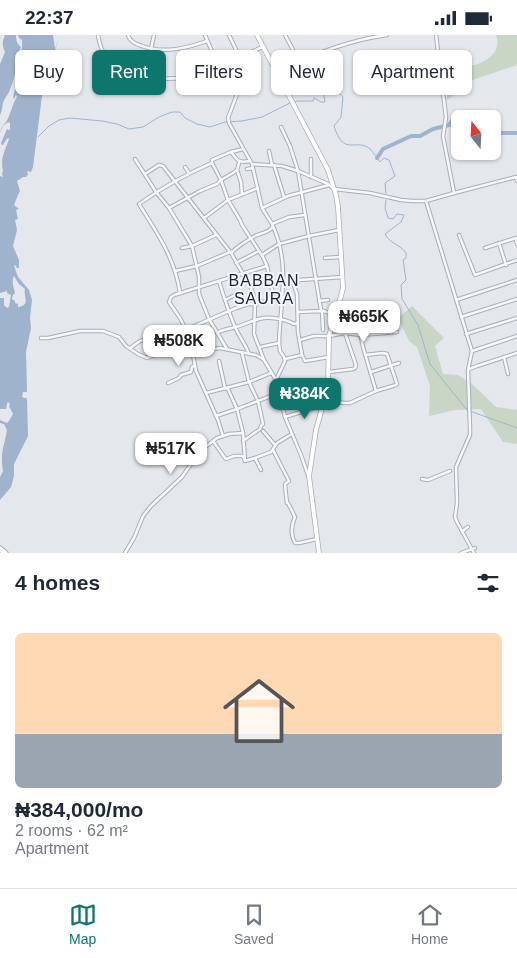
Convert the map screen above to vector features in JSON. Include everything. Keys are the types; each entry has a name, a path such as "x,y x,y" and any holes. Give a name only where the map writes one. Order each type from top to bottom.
{"main road":[{"path":"258,35 271,61"},
{"path":"289,95 327,165 333,181 338,207 342,256 343,277 341,297 329,336 328,386 316,430 309,476 319,553"},
{"path":"0,549 5,553"}],"street":[{"path":"98,35 102,51 113,66 122,72 137,76 176,79"},
{"path":"128,35 132,42 151,49 172,50 208,41"},
{"path":"151,49 154,35"},
{"path":"205,35 212,50"},
{"path":"229,35 236,50"},
{"path":"285,35 293,50"},
{"path":"326,50 356,41 387,35"},
{"path":"436,35 446,117 443,136 454,193"},
{"path":"256,50 263,46"},
{"path":"237,95 228,120 252,164 262,208 276,231 284,266 279,343 285,363 276,380"},
{"path":"281,127 290,146 298,171 322,311 323,330"},
{"path":"180,293 175,271 165,246 139,204 189,173 212,163 212,160 243,149"},
{"path":"269,151 284,197"},
{"path":"231,152 240,162"},
{"path":"135,159 156,192 169,208 192,246 197,266 199,295 209,319 228,350"},
{"path":"311,159 311,177"},
{"path":"240,162 250,161"},
{"path":"169,208 217,184 233,173 240,162"},
{"path":"212,163 221,180 228,200 262,255 267,266 274,299"},
{"path":"252,164 282,166 330,185 334,189 370,193 412,201 426,201 516,177 517,181"},
{"path":"145,174 161,165 230,253 251,288 255,304 254,334 260,347 261,356 276,380 285,417 309,476"},
{"path":"185,167 189,173"},
{"path":"247,169 253,168"},
{"path":"236,170 241,182 242,194"},
{"path":"262,208 284,197 330,185"},
{"path":"204,218 228,200 258,188"},
{"path":"426,201 472,351 468,370 470,435 456,467 458,503 455,517 456,523 474,553"},
{"path":"272,224 290,217 305,215"},
{"path":"175,271 197,266 230,253 257,235 272,229 272,224"},
{"path":"262,255 279,244 309,235 340,230"},
{"path":"182,248 192,246 216,235"},
{"path":"459,235 475,275 517,260"},
{"path":"485,248 516,239 517,244"},
{"path":"500,243 506,265"},
{"path":"236,264 259,251"},
{"path":"325,258 342,256"},
{"path":"223,436 196,371 185,328 169,302 171,297 180,293 267,266"},
{"path":"283,285 299,280 343,277"},
{"path":"456,300 517,280"},
{"path":"219,281 228,311 250,354"},
{"path":"292,283 297,293 302,355 305,361 329,357"},
{"path":"225,300 237,294"},
{"path":"130,348 140,341 199,324 242,306 283,297"},
{"path":"461,317 517,299"},
{"path":"319,301 328,300"},
{"path":"298,312 322,311 335,315"},
{"path":"357,316 376,391"},
{"path":"466,334 517,318"},
{"path":"217,333 258,319 280,319 294,324 298,323"},
{"path":"41,338 80,331 104,331 119,337 138,354 147,358 165,351 191,348 207,350 217,348 261,356"},
{"path":"300,340 314,336 345,333 361,335 397,332"},
{"path":"329,372 355,368 356,365 345,333"},
{"path":"472,351 517,336"},
{"path":"260,347 279,343"},
{"path":"242,352 249,382 258,401 263,425 243,441"},
{"path":"325,400 350,403 397,384 387,355 383,353 366,355"},
{"path":"468,370 517,353"},
{"path":"285,359 302,355"},
{"path":"504,357 508,374"},
{"path":"219,361 225,388 228,389 237,409 243,433 245,461"},
{"path":"371,372 399,363"},
{"path":"168,383 179,378 181,375 192,372 192,367 195,365"},
{"path":"206,393 249,382 271,373"},
{"path":"278,388 289,385"},
{"path":"317,388 328,386"},
{"path":"216,416 279,393"},
{"path":"285,417 323,407"},
{"path":"263,431 274,445"},
{"path":"125,553 134,539 143,515 182,477 200,451 223,436 243,433"},
{"path":"292,434 274,445 273,450 289,481 285,483 285,486 287,504 295,517 291,525 292,538 294,543 317,539"},
{"path":"213,441 224,458 243,456 245,461"},
{"path":"245,461 273,450"},
{"path":"255,458 261,470"},
{"path":"422,479 428,480 450,471"},
{"path":"462,532 468,527"},
{"path":"461,553 473,549"}],"green space":[{"path":"496,35 517,35 517,65 472,80 472,65 485,61 493,54 496,50"},
{"path":"447,95 455,95 447,100"},
{"path":"412,306 444,338 435,346 443,374 458,375 472,384 496,407 517,410 517,444 503,442 481,409 455,410 429,416 430,386 417,347 409,341 398,318"}],"water":[{"path":"5,35 16,35 17,42 21,47 20,50 15,50 14,79 3,102 0,115 0,64 5,52 3,43"},
{"path":"18,35 53,35 55,49 60,35 55,50 22,50 22,40"},
{"path":"16,95 42,95 33,167 31,172 27,171 26,177 17,181 20,191 14,205 19,209 16,210 18,219 15,220 17,230 13,246 19,260 19,268 14,266 18,277 29,290 32,300 31,328 26,352 27,392 23,392 22,397 27,399 28,436 14,464 14,476 11,487 0,500 0,477 3,471 2,454 7,430 4,424 0,423 0,420 7,423 13,414 8,402 6,409 0,409 0,298 4,298 4,305 7,308 9,307 11,295 7,291 0,293 0,176 3,177 3,158 9,139 3,145 1,143 7,129 10,130 10,123 8,122 4,125 17,97","holes":["14,276 25,289 25,303 18,307 18,304 12,299 15,293"]}],"waterway":[{"path":"294,102 313,101 314,98 325,102 324,96 326,92 338,92 343,97 341,117 334,126 338,136 346,144 365,146 370,149 380,162 384,158 389,160 395,176 385,183 386,193"},
{"path":"38,137 49,126 59,120 70,118 102,121 129,129 143,127 159,117 172,112 180,112 185,118 197,124 210,127 225,122 262,117 290,103"},
{"path":"377,158 383,149 411,136 420,136 433,129 449,125 451,122"},
{"path":"501,133 517,133"},
{"path":"386,200 385,208 388,218 393,219 397,214 404,215 401,222 385,234 406,253 406,258 403,260 406,280 401,285 402,299 418,325 430,364 467,410 517,428"}],"district":[{"name":"BABBAN SAURA","path":"264,289"}]}
